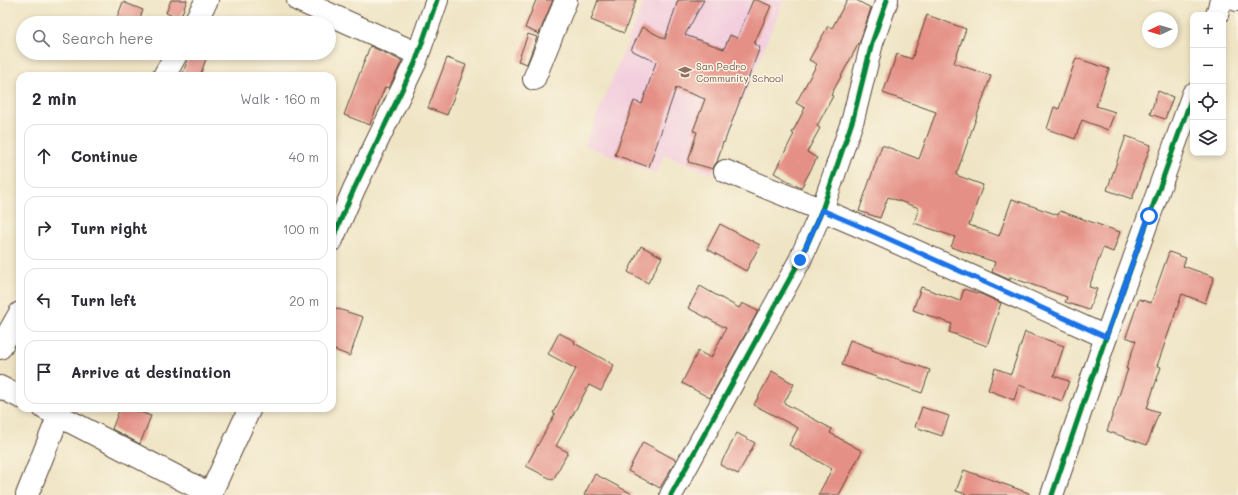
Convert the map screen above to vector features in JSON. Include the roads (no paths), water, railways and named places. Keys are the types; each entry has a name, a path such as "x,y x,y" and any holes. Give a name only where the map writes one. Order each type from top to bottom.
{"street":[{"path":"198,16 207,0"},
{"path":"298,0 334,16"},
{"path":"336,231 354,189 418,54 437,0"},
{"path":"534,79 566,0"},
{"path":"671,495 800,260 822,210 853,119 872,43 887,0"},
{"path":"1218,12 1221,0"},
{"path":"336,17 418,54"},
{"path":"166,72 173,60"},
{"path":"1052,495 1106,337 1190,102"},
{"path":"725,171 878,234 1106,337"},
{"path":"0,348 16,320"},
{"path":"0,387 16,395"},
{"path":"27,495 51,412 211,495 248,412"}],"place":[{"name":"San Pedro Community School","path":"685,72"}]}
